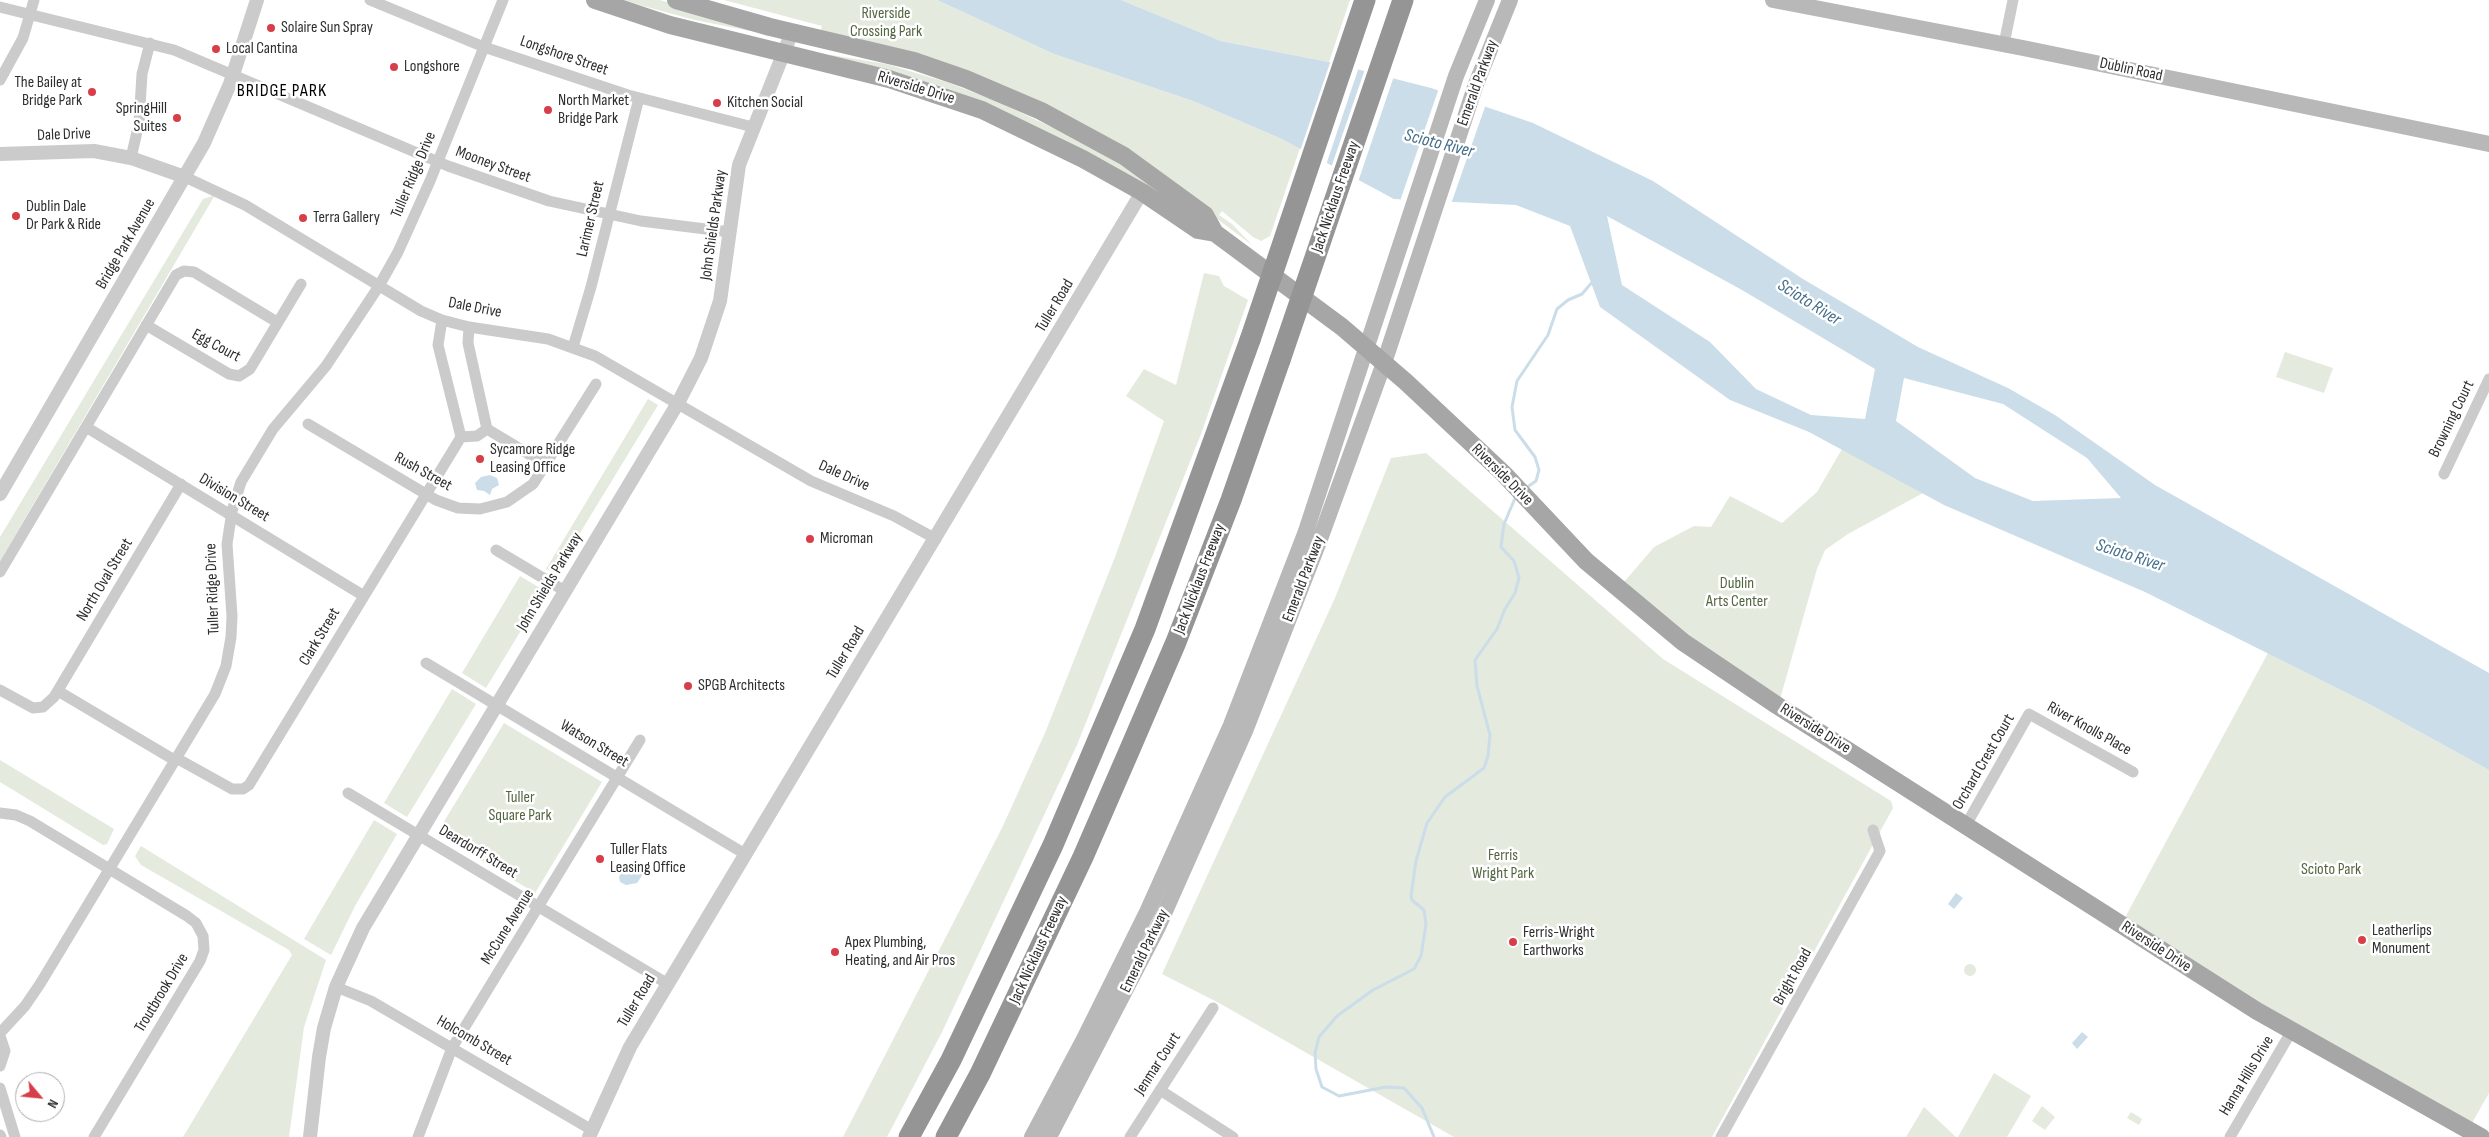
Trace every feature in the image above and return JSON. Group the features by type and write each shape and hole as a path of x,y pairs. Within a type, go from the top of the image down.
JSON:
{"highway":[{"name":"Jack Nicklaus Freeway","path":"909,1137 951,1060 1061,827 1145,629 1250,340 1365,0"},
{"name":"Jack Nicklaus Freeway","path":"946,1137 980,1074 1083,858 1134,740 1228,509 1403,0"}],"main road":[{"name":"Riverside Drive","path":"594,0 670,25 889,79 982,110 1052,142 1142,192 1198,230 1215,232"},
{"name":"Riverside Drive","path":"676,0 792,32 914,61 966,79 1041,111 1093,138 1160,181 1205,215 1215,232 1367,348 1503,473 1586,561 1684,642 1778,706 2291,1032 2481,1137"},
{"name":"Emerald Parkway","path":"1032,1137 1084,1039 1147,912 1231,725 1305,534 1456,76 1487,0"},
{"name":"Emerald Parkway","path":"1049,1137 1158,927 1245,731 1320,540 1384,363 1476,84 1510,0"},
{"name":"Dublin Road","path":"1773,0 2004,44 2489,144"}],"street":[{"path":"0,80 23,38 34,0"},
{"name":"Bridge Park Avenue","path":"0,494 211,130 233,74 257,0"},
{"name":"Longshore Street","path":"370,0 484,46 639,98 753,127"},
{"name":"Tuller Ridge Drive","path":"0,1034 33,996 211,702 227,660 232,624 226,552 231,515 244,474 278,423 326,366 379,286 405,238 438,162 502,0"},
{"path":"2004,44 2013,0"},
{"name":"Mooney Street","path":"0,7 150,43 194,57 438,162 549,201 608,215 730,232"},
{"name":"John Shields Parkway","path":"310,1137 320,1047 336,987 370,914 678,403 694,372 714,322 724,279 737,175 753,127 792,32"},
{"path":"131,158 139,123 142,74 150,43"},
{"name":"Larimer Street","path":"573,347 591,287 639,98"},
{"name":"Dale Drive","path":"0,154 94,151 131,158 185,177 245,205 421,311 442,320 469,327 526,334 573,347 610,364 811,482 894,516 936,538"},
{"name":"Tuller Road","path":"590,1133 621,1063 1142,192"},
{"path":"0,572 175,277 186,271 197,273 277,322"},
{"name":"Egg Court","path":"146,325 229,374 236,376 244,374 250,369 301,284"},
{"path":"442,320 438,345 460,437 477,436 487,429"},
{"path":"469,327 468,343 487,429 547,465"},
{"name":"Browning Court","path":"2444,474 2489,379"},
{"name":"Rush Street","path":"308,424 426,495 458,508 480,509 507,502 526,491 547,465 596,384"},
{"name":"Division Street","path":"86,427 364,596"},
{"name":"Clark Street","path":"58,691 177,760 232,789 240,790 248,787 460,437"},
{"name":"North Oval Street","path":"58,691 181,484"},
{"path":"496,550 565,591"},
{"name":"Watson Street","path":"426,663 745,854"},
{"path":"0,690 35,708 46,705 58,691"},
{"name":"Orchard Crest Court","path":"1966,825 2029,714"},
{"name":"River Knolls Place","path":"2029,714 2133,772"},
{"name":"McCune Avenue","path":"418,1137 452,1048 640,740"},
{"name":"Deardorff Street","path":"348,793 668,984"},
{"name":"Troutbrook Drive","path":"0,813 26,819 192,919 200,928 204,944 200,961 94,1137"},
{"name":"Bright Road","path":"1721,1137 1880,851 1873,830"},
{"name":"Holcomb Street","path":"336,987 371,1001 452,1048 590,1133"},
{"name":"Jenmar Court","path":"1130,1137 1213,1008"},
{"name":"Hanna Hills Drive","path":"2230,1137 2291,1032"},
{"path":"0,1034 5,1051 0,1066"},
{"path":"0,1088 15,1137"},
{"path":"1160,1090 1233,1137"}],"green space":[{"path":"621,0 660,0 751,27 750,31 695,20"},
{"name":"Riverside Crossing Park","path":"724,0 937,0 1054,54 1193,101 1282,139 1300,148 1270,236 1261,241 1253,237 1222,211 1219,215 1232,224 1252,245 1120,146 820,33 822,26"},
{"path":"1121,0 1350,0 1329,62 1221,41"},
{"path":"831,55 886,64 946,82 994,100 1064,133 1092,143 1184,211 1128,175 830,60"},
{"path":"215,195 0,561 0,537 203,199"},
{"path":"1204,273 1219,276 1224,286 1248,300 1201,434 1077,745 942,1032 887,1137 843,1137 1002,828 1045,733 1115,557 1164,421 1126,396 1144,369 1176,385"},
{"path":"2285,352 2333,368 2324,393 2276,377"},
{"path":"648,399 658,405 555,574 546,569"},
{"name":"Dublin Arts Center","path":"1842,449 1923,493 1848,534 1825,550 1817,569 1778,706 1619,588 1654,547 1694,526 1711,527 1730,496 1782,523 1817,492"},
{"name":"Ferris Wright Park","path":"1426,453 1663,659 1891,801 1893,808 1712,1137 1454,1137 1219,1003 1162,974 1335,598 1391,458"},
{"path":"520,576 545,591 486,688 462,673"},
{"name":"Scioto Park","path":"2268,653 2369,704 2489,770 2489,1093 2468,1130 2121,925"},
{"path":"452,689 476,704 407,817 384,803"},
{"name":"Tuller Square Park","path":"504,723 602,782 535,893 437,833"},
{"path":"0,760 114,829 107,844 103,845 0,782"},
{"path":"374,820 397,834 355,906 331,955 304,939"},
{"path":"141,846 326,960 304,1027 289,1137 183,1137 292,955 289,950 141,865 135,856"},
{"path":"1970,964 1976,970 1970,976 1964,970"},
{"path":"1994,1073 2031,1096 2007,1137 1958,1137"},
{"path":"2042,1106 2055,1117 2045,1130 2032,1121"},
{"path":"1924,1107 1956,1137 1906,1137"},
{"path":"2131,1112 2142,1119 2139,1125 2127,1118"}],"water":[{"name":"Scioto River","path":"937,0 1121,0 1221,41 1329,62 1431,88 1533,123 1653,181 1803,279 1918,347 2008,388 2055,415 2155,485 2489,673 2489,770 2369,704 2145,592 1944,505 1809,432 1730,400 1600,307 1570,226 1516,205 1394,199 1282,139 1193,101 1054,54","holes":["1607,216 1742,290 1875,369 1865,419 1811,415 1756,389 1710,342 1622,285","1904,378 2003,404 2087,458 2121,498 2033,501 1975,478 1896,421"]},
{"path":"490,475 497,478 499,485 492,489 490,495 484,491 477,490 475,483 481,477"},
{"path":"637,866 643,874 637,883 626,885 620,882 619,877 623,870 632,875"},
{"path":"1956,893 1963,898 1954,909 1948,904"},
{"path":"2082,1032 2088,1037 2077,1049 2072,1043"}],"pier":[{"path":"1331,60 1359,67 1326,165 1300,151"},
{"path":"1365,69 1394,76 1358,182 1331,168"},
{"path":"1439,88 1486,104 1451,204 1400,201"}],"waterway":[{"path":"1526,488 1536,481 1539,470 1535,457 1515,430 1512,407 1517,381 1548,335 1557,309 1568,300 1582,294 1594,280"},
{"path":"1434,1137 1422,1108 1404,1088 1386,1087 1339,1096 1322,1087 1316,1069 1315,1053 1319,1037 1337,1016 1373,990 1414,969 1421,956 1426,924 1424,910 1412,900 1411,896 1416,861 1427,823 1445,797 1484,768 1488,756 1490,735 1477,686 1475,660 1497,629 1505,609 1515,593 1519,578 1514,561 1501,547 1504,524 1516,496"}],"place":[{"name":"Solaire Sun Spray","path":"271,28"},
{"name":"Local Cantina","path":"216,49"},
{"name":"Longshore","path":"394,67"},
{"name":"The Bailey at Bridge Park","path":"92,92"},
{"name":"Kitchen Social","path":"717,103"},
{"name":"North Market Bridge Park","path":"548,110"},
{"name":"SpringHill Suites","path":"177,118"},
{"name":"Dublin Dale Dr Park & Ride","path":"16,216"},
{"name":"Terra Gallery","path":"303,218"},
{"name":"Sycamore Ridge Leasing Office","path":"480,459"},
{"name":"Microman","path":"810,539"},
{"name":"SPGB Architects","path":"688,686"},
{"name":"Tuller Flats Leasing Office","path":"600,859"},
{"name":"Leatherlips Monument","path":"2362,940"},
{"name":"Ferris-Wright Earthworks","path":"1513,942"},
{"name":"Apex Plumbing, Heating, and Air Pros","path":"835,952"}],"district":[{"name":"BRIDGE PARK","path":"282,91"}]}
